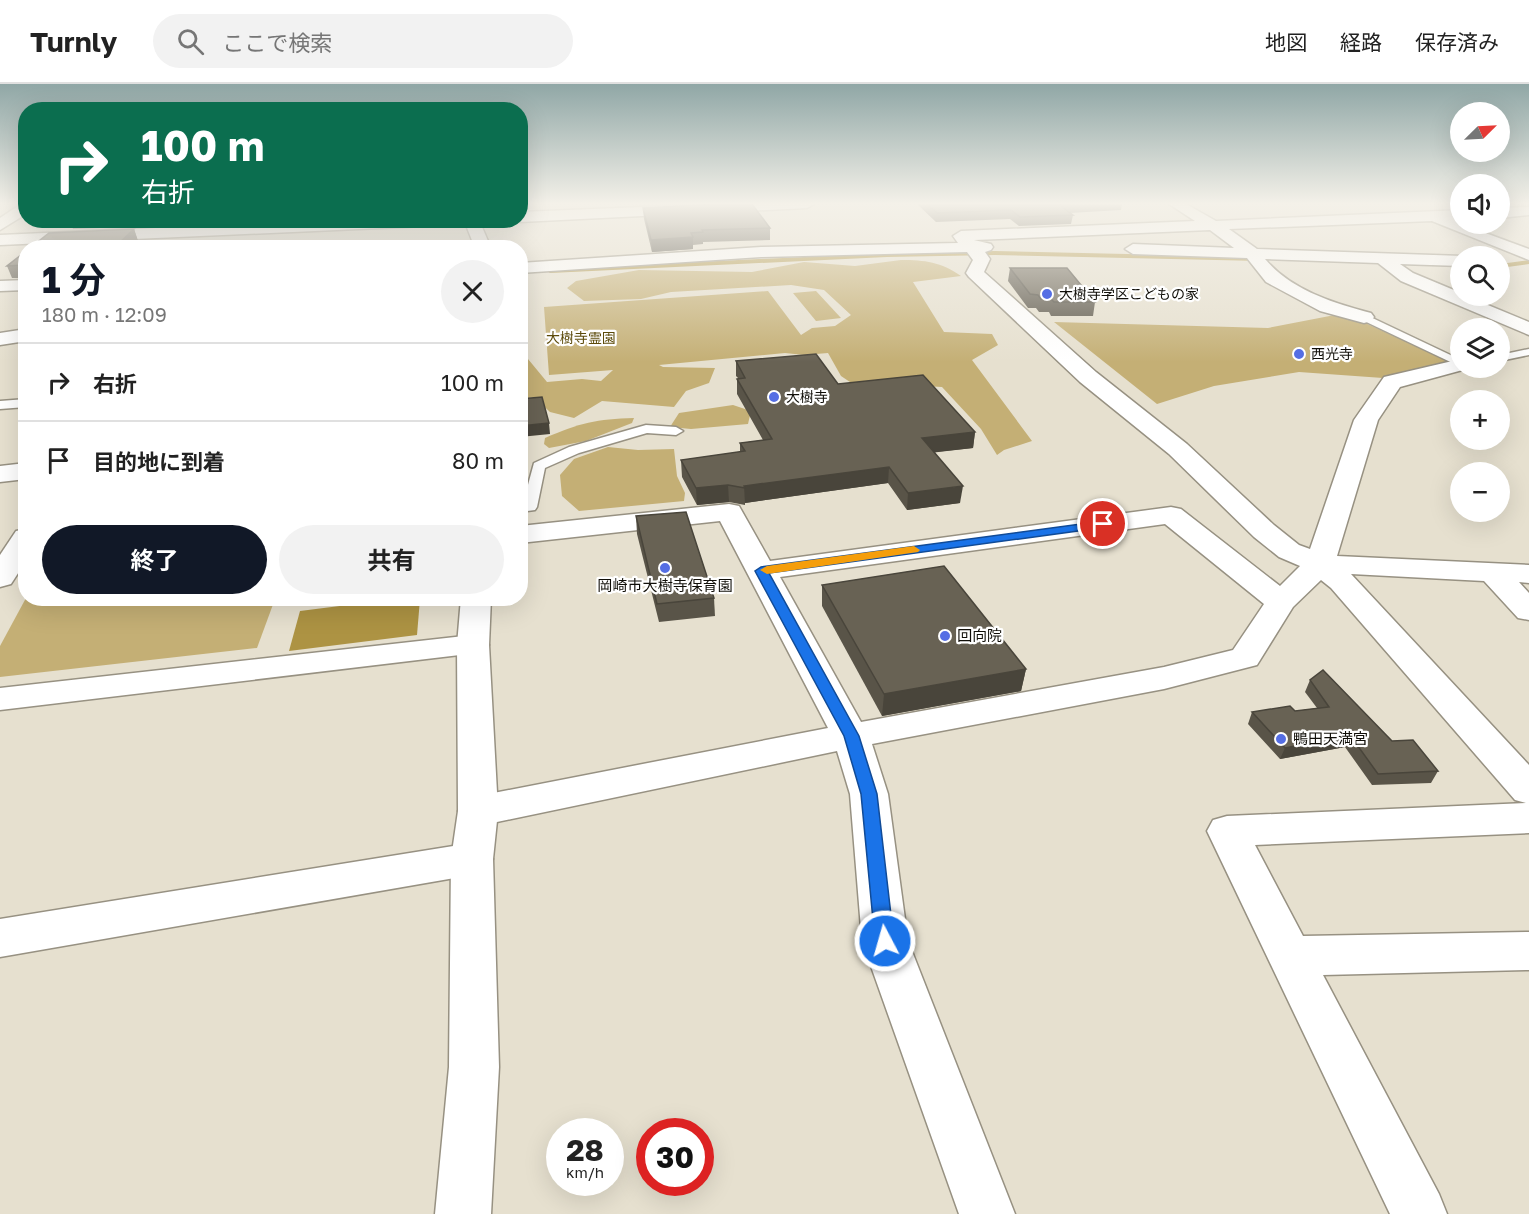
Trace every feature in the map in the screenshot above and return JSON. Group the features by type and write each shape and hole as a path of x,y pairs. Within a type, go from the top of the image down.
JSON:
{"main road":[{"path":"528,267 690,257"},
{"path":"977,257 975,273 1088,377 1178,449 1264,531 1289,551 1320,564 1342,582 1529,790"},
{"path":"1235,257 1388,262 1450,261"},
{"path":"1255,258 1272,278 1295,291 1327,307 1364,317"},
{"path":"1388,262 1407,277 1529,329"},
{"path":"0,286 18,285"},
{"path":"0,339 18,336"},
{"path":"478,811 851,736 1164,678 1245,658 1281,602 1320,564 1366,420 1392,382 1450,368"},
{"path":"0,474 18,472"},
{"path":"528,534 729,512 851,736 869,794 885,941 987,1214"},
{"path":"761,571 1171,515 1281,602"},
{"path":"1,575 18,549"},
{"path":"1320,564 1529,574"},
{"path":"1491,571 1529,611"},
{"path":"464,1214 474,1067 472,859 478,811 473,645 475,606"},
{"path":"0,699 473,645"},
{"path":"1419,1214 1227,831 1529,818"},
{"path":"0,938 472,859"},
{"path":"1290,956 1529,951"}],"lane":[{"path":"1364,317 1450,360"},
{"path":"1510,356 1529,352"},
{"path":"0,405 18,404"},
{"path":"528,507 530,507 539,466 574,450 646,429 676,431"}],"green space":[{"name":"大樹寺霊園","path":"901,260 918,261 947,268 961,276 913,282 944,332 992,334 998,345 972,360 1032,441 1004,450 997,455 981,429 942,387 850,382 841,376 828,353 804,355 785,353 659,365 715,368 709,383 686,391 674,407 602,401 574,418 550,412 534,397 528,398 528,359 547,382 582,379 601,381 613,370 549,375 544,307 768,291 801,335 812,328 835,326 851,315 824,290 791,285 671,292 641,299 584,301 567,288 576,281 639,270 752,272 804,262 855,266"},
{"path":"816,291 841,318 816,321 793,293"},
{"path":"1340,314 1363,322 1450,362 1383,378 1299,372 1214,386 1157,404 1054,322 1268,328"},
{"path":"733,405 751,411 748,424 691,429 670,427 679,413"},
{"path":"634,418 632,423 586,441 549,448 544,444 545,438 578,425 609,419"},
{"path":"608,447 638,450 674,449 677,476 685,493 684,501 579,511 562,496 560,475 574,459"},
{"path":"22,606 272,606 257,648 0,677 0,646"}],"shaded area":[{"path":"340,606 419,606 417,635 289,651 300,611"}],"building":[{"path":"18,257 18,265 7,266"},
{"path":"1010,268 1067,268 1095,302 1054,302 1051,299 1041,299 1038,295 1030,294"},
{"path":"816,354 838,384 923,375 975,432 922,438 963,486 908,493 889,467 744,486 745,488 728,485 696,488 681,460 745,451 740,443 772,439 737,379 745,378 736,361"},
{"path":"542,397 549,423 528,425 528,398"},
{"path":"686,512 714,598 657,604 636,516"},
{"path":"944,566 1026,669 884,694 822,585"},
{"path":"1323,670 1392,741 1413,740 1438,771 1378,774 1350,735 1285,748 1252,712 1290,706 1295,711 1329,707 1310,680"}],"waterway":[{"path":"550,271 850,257"},
{"path":"1160,257 1260,259"},
{"path":"1510,265 1529,262"}],"slow traffic":[{"path":"767,570 914,550"}],"place":[{"name":"大樹寺学区こどもの家","path":"1047,294"},
{"name":"西光寺","path":"1299,354"},
{"name":"大樹寺","path":"774,397"},
{"name":"岡崎市大樹寺保育園","path":"665,568"},
{"name":"回向院","path":"945,636"},
{"name":"鴨田天満宮","path":"1281,739"}],"route":[{"path":"885,941 869,794 851,736 761,571 1103,524"}]}
